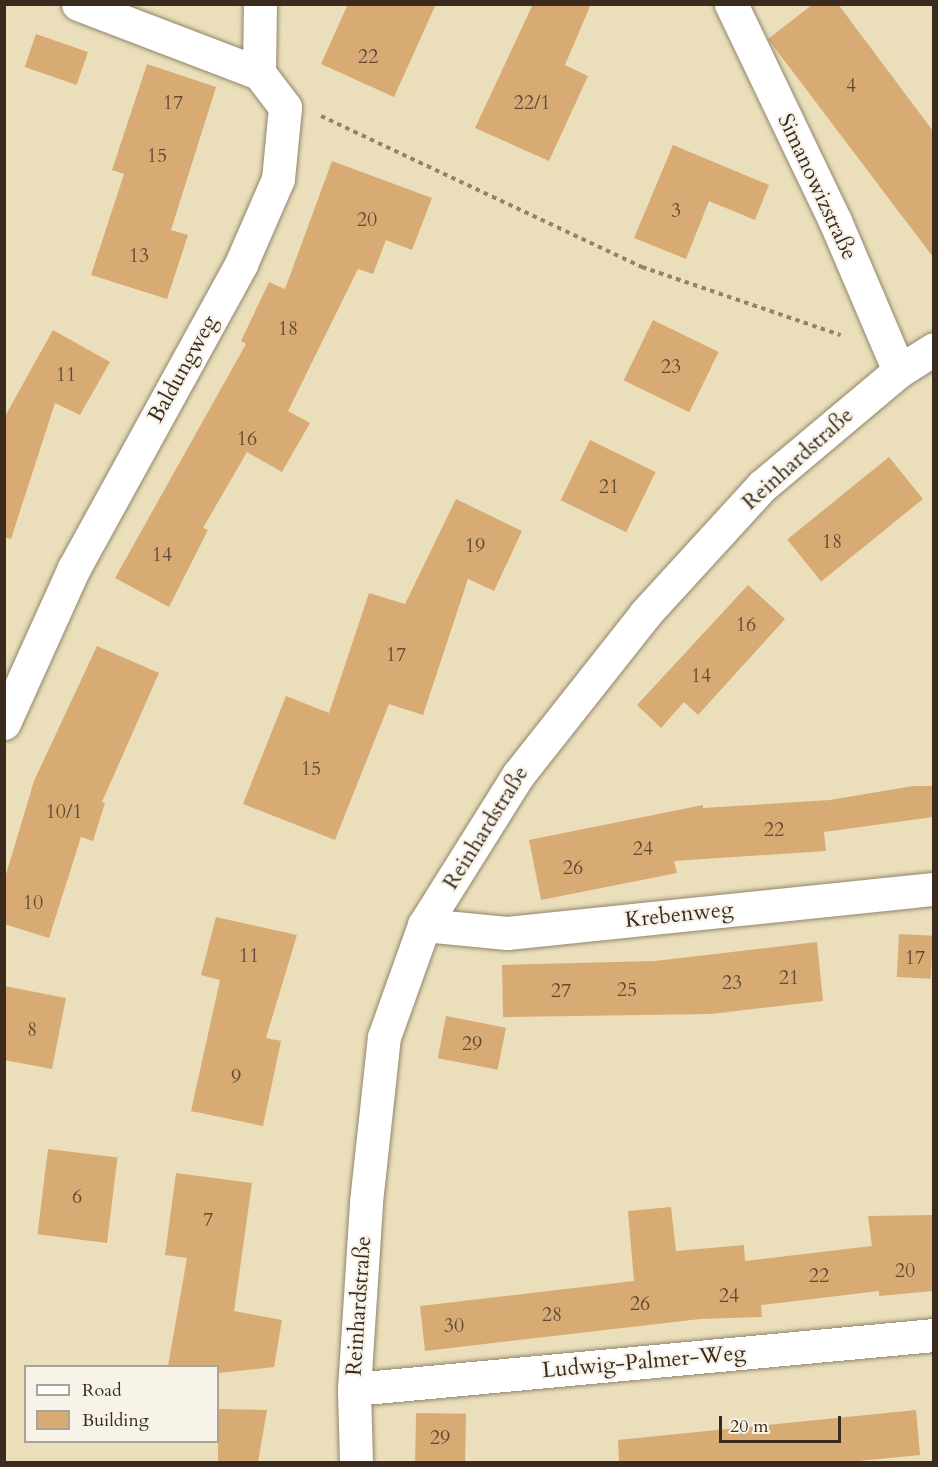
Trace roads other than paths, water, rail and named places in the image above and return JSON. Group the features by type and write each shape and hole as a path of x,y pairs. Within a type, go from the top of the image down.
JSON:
{"street":[{"path":"78,4 259,73 260,4"},
{"name":"Simanowizstraße","path":"731,4 835,220 899,371"},
{"name":"Baldungweg","path":"4,723 74,568 241,264 278,179 285,107 259,73"},
{"name":"Reinhardstraße","path":"356,1462 354,1389 366,1202 384,1037 424,926 518,775 645,614 762,486 899,371 933,349"},
{"name":"Krebenweg","path":"424,926 507,933 933,889"},
{"name":"Ludwig-Palmer-Weg","path":"354,1389 933,1335"}]}
